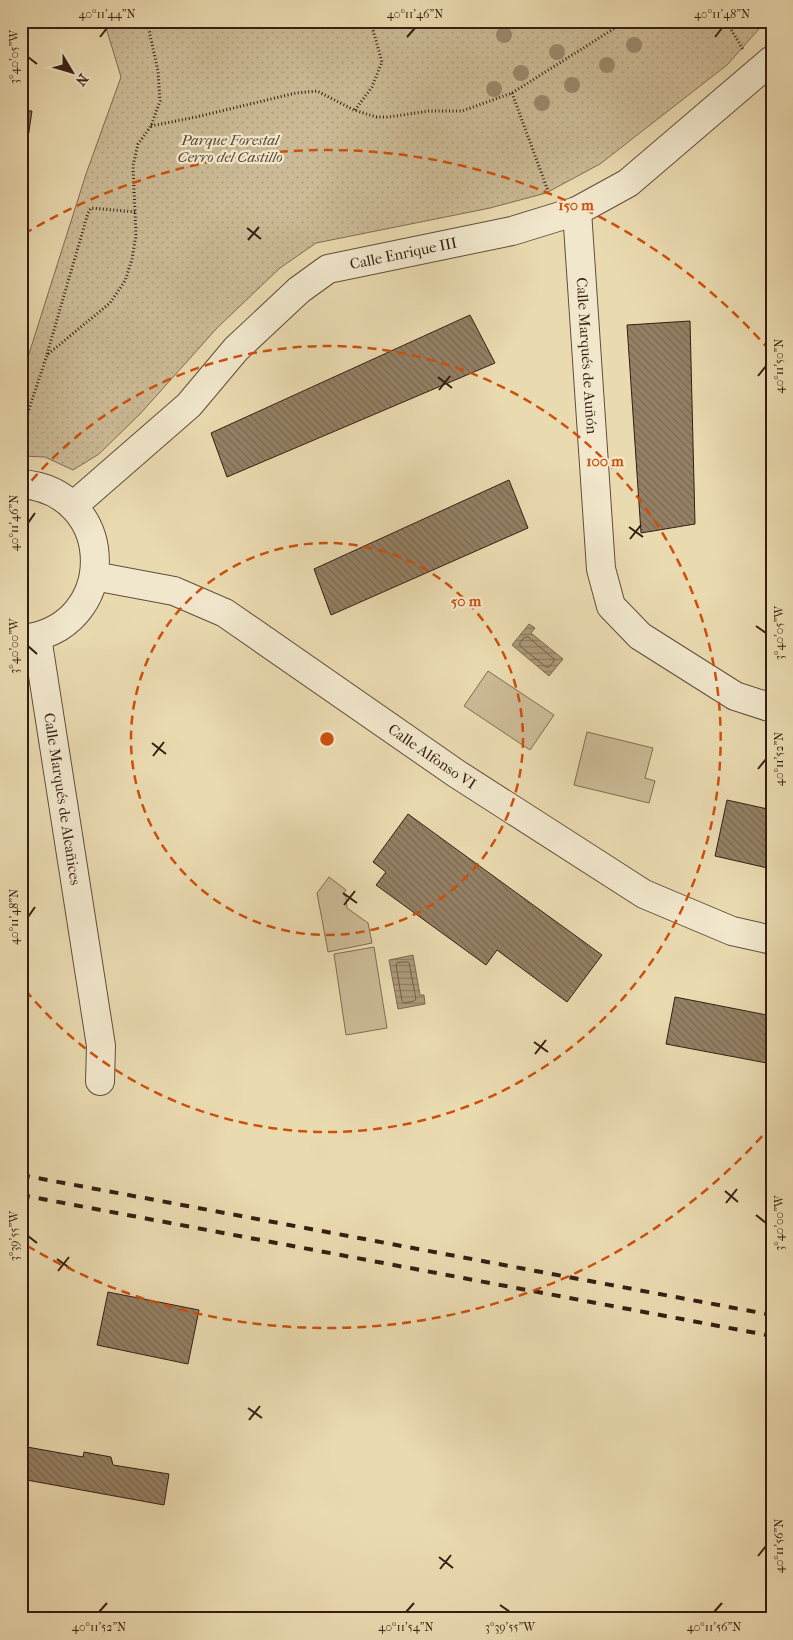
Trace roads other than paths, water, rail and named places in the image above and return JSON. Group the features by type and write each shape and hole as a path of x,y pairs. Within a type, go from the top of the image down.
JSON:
{"street":[{"name":"Calle Enrique III","path":"73,506 189,404 236,349 299,290 328,269 512,231 567,214 628,184 772,60"},
{"name":"Calle Marqués de Auñón","path":"567,214 601,568 611,606 640,636 695,671 735,696 772,708"},
{"path":"21,484 34,485 55,493 73,506 88,526 95,551 94,576 87,597 75,615 57,629 29,638"},
{"name":"Calle Alfonso VI","path":"94,576 174,592 225,613 457,774 644,894 732,931 772,940"},
{"name":"Calle Marqués de Alcañices","path":"29,638 101,1046 100,1081"}],"water":[{"path":"529,624 535,628 531,633 563,659 549,676 512,645"},
{"path":"413,955 420,995 424,995 425,1004 398,1009 389,960"}],"railway":[{"path":"21,1175 772,1315"},
{"path":"21,1195 772,1336"}],"park label":[{"name":"Parque Forestal Cerro del Castillo","path":"230,148"}]}
